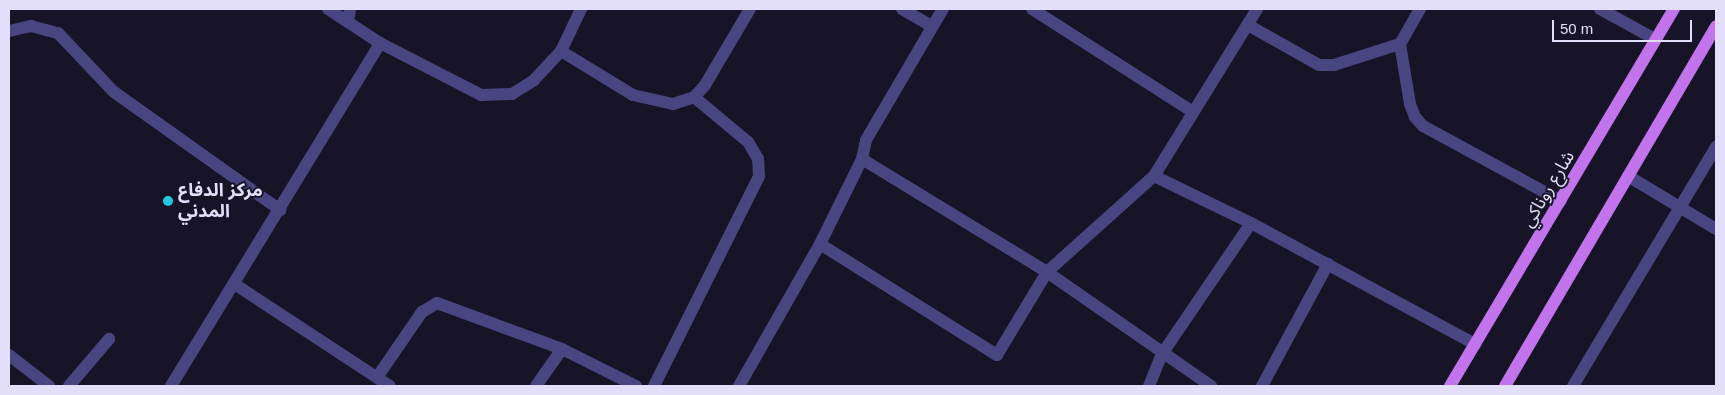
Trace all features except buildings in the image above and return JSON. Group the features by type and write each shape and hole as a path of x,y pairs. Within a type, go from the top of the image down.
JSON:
{"main road":[{"name":"شارع روناكي","path":"1450,386 1674,9"},
{"path":"1505,386 1716,26"}],"street":[{"path":"328,9 380,43 481,94 512,94 534,80 561,51 581,9"},
{"path":"348,22 350,9"},
{"path":"561,51 633,95 673,104 694,97 705,85 750,9"},
{"path":"902,9 932,26"},
{"path":"739,386 820,244 862,159 866,140 943,9"},
{"path":"1032,9 1193,112"},
{"path":"820,244 997,355 1047,272 1154,176 1257,9"},
{"path":"1420,9 1400,44 1410,104 1422,126 1561,201"},
{"path":"1600,9 1655,39"},
{"path":"1248,25 1319,65 1334,65 1400,44"},
{"path":"9,31 31,26 58,33 114,92 280,210"},
{"path":"171,386 236,285 380,43"},
{"path":"654,386 759,176 758,159 748,142 694,97"},
{"path":"1574,386 1716,147"},
{"path":"862,159 1047,272 1162,354 1211,386"},
{"path":"1154,176 1251,222 1475,344"},
{"path":"1628,176 1716,229"},
{"path":"1148,386 1162,354 1251,222"},
{"path":"1262,386 1328,264"},
{"path":"236,285 378,376 390,386"},
{"path":"378,376 422,312 437,303 562,350 636,386"},
{"path":"69,386 109,339"},
{"path":"536,386 562,350"},
{"path":"9,354 50,386"}],"place":[{"name":"مركز الدفاع المدني","path":"168,201"}]}
